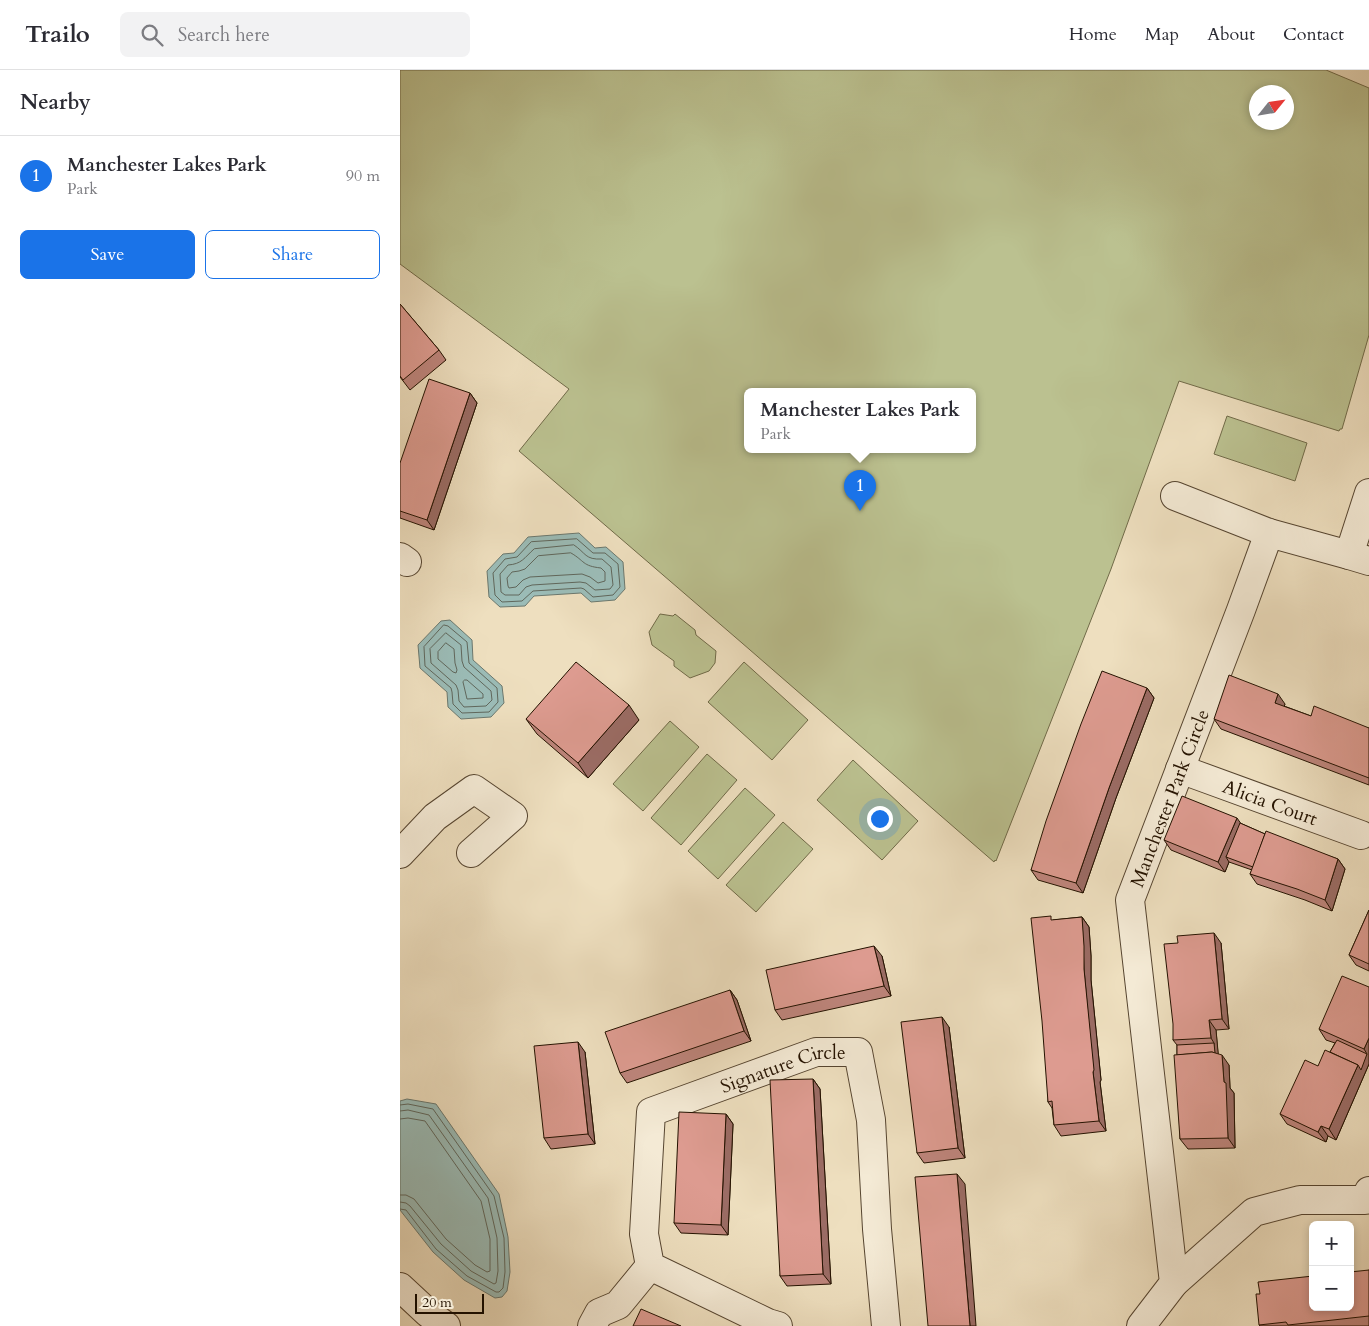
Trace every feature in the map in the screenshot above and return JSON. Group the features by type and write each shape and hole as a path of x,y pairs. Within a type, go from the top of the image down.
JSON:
{"street":[{"path":"1175,496 1269,533 1359,558 1369,493"},
{"name":"Manchester Park Circle","path":"1174,1283 1130,900 1269,533"},
{"name":"Alicia Court","path":"1180,769 1361,835"},
{"path":"400,854 435,817 474,789 513,816 471,853"},
{"name":"Signature Circle","path":"650,1266 644,1234 651,1112 816,1052 858,1052 871,1120 886,1326"},
{"path":"1141,1326 1174,1283 1254,1212 1300,1200 1365,1200 1369,1191"},
{"path":"592,1326 599,1313 619,1316 650,1266 778,1326"},
{"path":"400,1287 428,1313 446,1326"}],"green space":[{"path":"400,70 1326,70 1369,88 1369,335 1342,429 1339,431 1179,381 1111,569 994,862 519,451 569,389 400,264"},
{"path":"1227,416 1307,443 1295,481 1214,454"},
{"path":"660,614 673,616 675,614 695,630 696,635 716,651 715,663 709,671 690,678 674,666 674,661 652,645 649,632"},
{"path":"744,662 808,720 772,760 708,702"},
{"path":"670,721 699,747 643,811 613,784"},
{"path":"707,754 737,780 681,845 651,818"},
{"path":"853,760 918,821 882,860 817,800"},
{"path":"745,788 775,815 718,879 688,851"},
{"path":"783,822 813,849 756,912 726,885"}],"water":[{"path":"579,533 595,548 606,547 623,562 625,589 615,600 591,602 581,593 534,596 525,606 500,607 489,597 487,571 503,554 514,553 528,537"},
{"path":"450,620 472,640 473,660 502,686 504,703 491,717 461,719 448,707 447,692 420,668 418,645 441,621"},
{"path":"407,1099 436,1104 499,1194 508,1237 510,1272 507,1291 502,1297 495,1298 464,1280 433,1252 400,1210 400,1101"}],"building":[{"path":"400,304 439,350 403,380 400,376"},
{"path":"429,379 470,393 427,520 400,511 400,463"},
{"path":"576,662 629,705 578,763 526,719"},
{"path":"1102,671 1147,688 1076,883 1031,870 1046,821"},
{"path":"1229,675 1278,694 1275,703 1311,716 1314,706 1369,728 1369,778 1214,719"},
{"path":"1182,796 1237,818 1218,862 1164,840"},
{"path":"1240,823 1265,834 1253,867 1226,857"},
{"path":"1266,831 1338,859 1325,900 1250,874"},
{"path":"1369,910 1369,964 1349,955"},
{"path":"1051,916 1051,920 1082,917 1084,969 1099,1121 1054,1125 1052,1101 1048,1102 1031,918"},
{"path":"1214,933 1222,1019 1209,1020 1211,1038 1173,1040 1164,944 1178,943 1177,936"},
{"path":"874,946 884,986 775,1010 766,970"},
{"path":"1342,976 1369,987 1369,1038 1364,1049 1319,1029"},
{"path":"730,990 744,1031 620,1073 605,1032"},
{"path":"942,1017 958,1148 917,1153 901,1022"},
{"path":"1337,1040 1367,1054 1361,1070 1358,1065 1330,1052"},
{"path":"578,1042 588,1134 544,1138 534,1046"},
{"path":"1214,1043 1215,1053 1177,1055 1177,1045"},
{"path":"1325,1050 1358,1065 1329,1129 1321,1126 1318,1132 1280,1114 1305,1060 1318,1066"},
{"path":"1212,1052 1222,1055 1224,1082 1226,1083 1228,1138 1180,1139 1174,1055"},
{"path":"813,1079 823,1274 780,1276 770,1080"},
{"path":"679,1112 726,1114 721,1225 674,1223"},
{"path":"957,1174 970,1326 928,1326 915,1177"},
{"path":"1369,1270 1369,1316 1288,1325 1286,1322 1259,1325 1256,1294 1260,1294 1258,1282 1309,1276 1309,1311 1354,1311 1354,1272"},
{"path":"641,1309 681,1326 633,1326"}],"place":[{"name":"Manchester Lakes Park","path":"860,511"}]}
